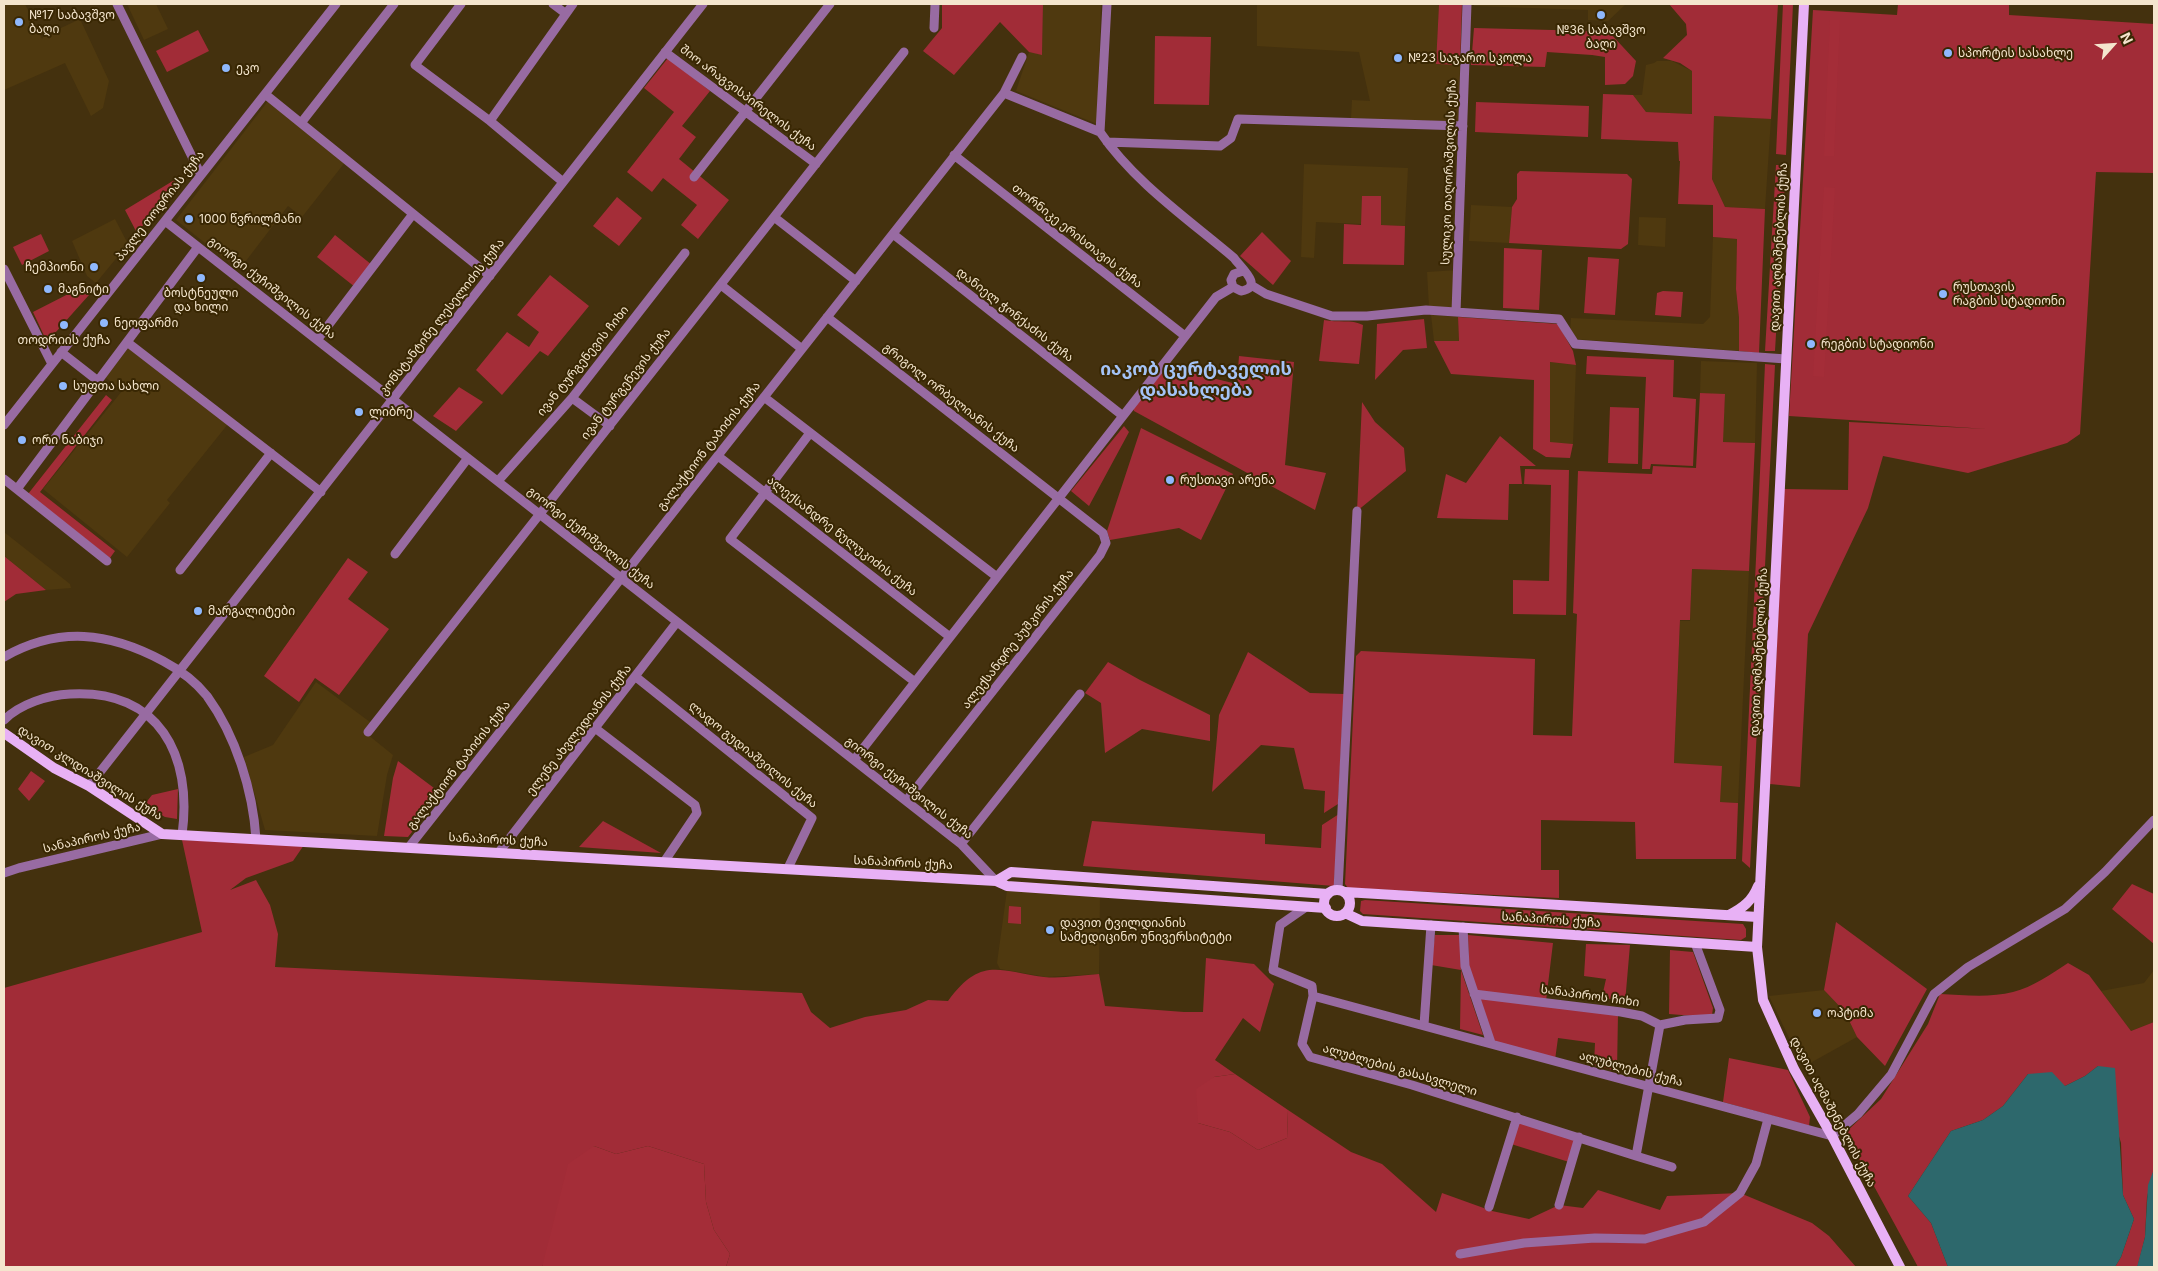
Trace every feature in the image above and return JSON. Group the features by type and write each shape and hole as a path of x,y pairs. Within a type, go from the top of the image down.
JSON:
{"main road":[{"name":"დავით აღმაშენებლის ქუჩა","path":"1804,4 1757,946 1763,1000 1794,1069 1832,1136 1900,1267"},
{"name":"დავით კლდიაშვილის ქუჩა","path":"4,733 54,768 89,786 162,834"},
{"name":"სანაპიროს ქუჩა","path":"162,834 996,880 1007,886 1326,908"},
{"name":"სანაპიროს ქუჩა","path":"996,880 1011,872 1758,917"},
{"path":"1728,916 1743,908 1754,896 1760,881"},
{"path":"1337,892 1349,898 1350,905 1345,913 1333,915 1326,908 1325,898 1337,892"},
{"name":"სანაპიროს ქუჩა","path":"1345,913 1362,920 1757,946"}],"street":[{"path":"117,4 200,175"},
{"name":"პავლე თოდრიას ქუჩა","path":"4,424 336,4"},
{"path":"301,123 394,4"},
{"path":"461,4 414,65 490,121 563,182"},
{"path":"553,4 565,13"},
{"path":"490,121 573,4"},
{"name":"კონსტანტინე ლესელიძის ქუჩა","path":"89,786 703,4"},
{"path":"694,177 830,4"},
{"path":"934,28 935,4"},
{"path":"1100,132 1107,4"},
{"name":"სულიკო თაღორაშვილის ქუჩა","path":"1456,312 1467,4"},
{"name":"შიო არაგვისპირელის ქუჩა","path":"665,52 816,164"},
{"name":"ივან ტურგენევის ქუჩა","path":"368,732 904,52"},
{"name":"გალაქტიონ ტაბიძის ქუჩა","path":"409,848 1004,93 1022,57"},
{"path":"1004,93 1100,132 1143,182 1234,258 1243,271 1250,276 1251,285 1247,290 1241,291 1233,287 1231,280 1234,274 1243,271"},
{"path":"265,94 490,276"},
{"path":"1107,142 1220,146 1231,138 1238,119 1463,126"},
{"name":"თორნიკე ერისთავის ქუჩა","path":"954,155 1185,336"},
{"path":"317,340 413,214"},
{"path":"774,217 856,281"},
{"name":"გიორგი ქუჩიშვილის ქუჩა","path":"165,220 961,844 996,880"},
{"name":"დანიელ ჭონქაძის ქუჩა","path":"893,234 1122,416"},
{"path":"17,489 198,247"},
{"name":"ივან ტურგენევის ჩიხი","path":"498,481 572,398 684,253"},
{"path":"4,269 52,364"},
{"path":"721,285 802,349"},
{"path":"1251,285 1266,294 1332,316 1367,316 1426,310 1560,319 1576,344 1786,359"},
{"path":"854,760 1216,297 1233,287"},
{"name":"გრიგოლ ორბელიანის ქუჩა","path":"827,317 1059,498"},
{"path":"127,342 321,492"},
{"path":"61,352 98,381"},
{"path":"764,397 997,577"},
{"path":"572,398 610,426"},
{"path":"810,433 730,539 915,682"},
{"path":"180,570 271,453"},
{"name":"ალექსანდრე წულუკიძის ქუჩა","path":"718,456 950,637"},
{"path":"395,554 468,458"},
{"path":"4,479 107,561"},
{"name":"ალექსანდრე პუშკინის ქუჩა","path":"906,801 1100,555 1106,544 1103,533 1059,498"},
{"path":"1337,892 1357,511"},
{"name":"ელენე ახვლედიანის ქუჩა","path":"499,852 677,622"},
{"path":"4,657 36,642 70,636 100,637 138,648 180,671 206,695 220,715 231,739 252,807 256,839"},
{"name":"ლადო გუდიაშვილის ქუჩა","path":"636,677 812,818 788,868"},
{"path":"4,720 10,714 57,694 78,693 94,693 128,702 147,714 161,727 168,739 181,772 185,812 182,835"},
{"path":"961,844 1080,694"},
{"path":"595,728 695,805 697,813 664,862"},
{"path":"1832,1136 1858,1114 1891,1075 1934,994 1968,967 2065,909 2105,872 2154,820"},
{"name":"სანაპიროს ქუჩა","path":"4,873 162,834"},
{"path":"1306,907 1280,925 1273,970 1312,986 1313,996"},
{"path":"1424,1025 1431,925"},
{"path":"1463,927 1465,966 1491,1043"},
{"path":"1636,1156 1660,1025 1685,1020 1718,1018 1720,1010 1695,942"},
{"name":"სანაპიროს ჩიხი","path":"1474,994 1621,1012 1642,1016 1660,1025"},
{"name":"ალუბლების ქუჩა","path":"1313,996 1832,1136"},
{"name":"ალუბლების გასასვლელი","path":"1313,996 1302,1044 1310,1057 1412,1085 1672,1167"},
{"path":"1489,1207 1517,1117"},
{"path":"1460,1254 1524,1243 1595,1238 1645,1239 1704,1222 1740,1193 1756,1164 1768,1120"},
{"path":"1559,1204 1578,1138"}],"shaded area":[{"path":"4,4 25,4 42,39 44,36 80,19 109,81 103,108 91,116 65,63 4,90"},
{"path":"127,4 156,4 168,29 144,40"},
{"path":"942,4 1043,4 1042,55 1029,52 1000,22 954,75 923,51 942,28"},
{"path":"1043,4 1101,4 1097,124 1016,91 1029,52 1042,54"},
{"name":"№23 საჯარო სკოლა","path":"1257,4 1439,4 1436,64 1460,65 1458,122 1351,118 1352,100 1370,101 1359,52 1257,46"},
{"path":"1439,4 1462,4 1460,65 1436,64"},
{"name":"№36 საბავშვო ბაღი","path":"1474,4 1626,4 1608,21 1588,20 1588,10 1474,6"},
{"path":"1669,4 1778,4 1771,119 1714,116 1712,179 1725,207 1765,209 1759,353 1739,351 1739,318 1736,289 1737,239 1713,237 1713,205 1678,204 1680,161 1678,142 1601,139 1603,94 1633,95 1646,112 1692,114 1692,71 1680,63 1663,58 1687,35 1686,24"},
{"path":"1783,4 1793,4 1786,155 1776,154"},
{"name":"რუსთავის რაგბის სტადიონი","path":"1898,4 2009,4 2009,15 2154,24 2154,173 2096,172 2080,434 2067,443 1968,473 1883,456 1868,508 1808,634 1800,787 1770,784 1784,489 1848,490 1849,422 1987,429 1789,416 1813,10 1897,15"},
{"path":"1830,20 1840,20 1834,156 1824,156"},
{"path":"1474,28 1592,31 1592,55 1547,52 1545,67 1471,65"},
{"path":"198,30 209,51 167,72 156,51"},
{"path":"1592,31 1609,32 1636,61 1633,76 1625,84 1605,85 1605,57 1592,55"},
{"path":"1155,36 1211,37 1209,105 1154,104"},
{"path":"668,58 710,91 682,126 696,137 679,159 729,200 698,239 681,225 697,205 663,178 652,192 627,172 674,112 644,88"},
{"path":"1657,61 1672,61 1692,71 1692,114 1646,112 1633,95 1642,95 1646,65"},
{"path":"268,101 346,161 302,217 288,206 239,270 176,220"},
{"path":"1476,102 1589,106 1588,137 1475,132"},
{"path":"1714,115 1771,119 1765,209 1725,207 1712,179"},
{"path":"1304,164 1408,168 1405,226 1316,222 1314,258 1301,257"},
{"path":"1776,165 1786,165 1775,351 1765,351"},
{"path":"1520,171 1627,174 1632,179 1628,244 1621,249 1509,243 1512,207 1517,199 1517,174"},
{"path":"181,176 137,233 125,210"},
{"path":"1824,187 1835,188 1824,377 1813,376"},
{"path":"1362,196 1381,196 1381,225 1405,226 1404,265 1343,264 1344,224 1361,225"},
{"path":"617,197 642,218 619,246 593,226"},
{"path":"1471,205 1512,207 1509,243 1469,241"},
{"path":"1639,217 1666,218 1665,247 1638,245"},
{"path":"115,219 128,244 96,283 87,276 72,241"},
{"path":"1262,232 1291,261 1273,285 1240,256"},
{"path":"41,234 49,251 22,265 13,247"},
{"path":"335,235 372,265 355,287 317,257"},
{"path":"1713,237 1737,239 1736,289 1739,318 1739,351 1575,339 1570,332 1571,318 1703,324 1710,317"},
{"path":"1504,248 1542,250 1539,310 1503,308"},
{"path":"1588,257 1619,259 1615,315 1584,313"},
{"path":"1457,270 1455,308 1429,307 1427,272"},
{"path":"550,275 589,306 548,356 540,351 502,395 476,370 507,332 529,347 539,332 517,315"},
{"path":"80,288 89,295 47,342 33,312"},
{"path":"1663,291 1683,292 1681,317 1655,315 1657,293"},
{"path":"1431,315 1458,317 1459,341 1434,341"},
{"path":"1458,317 1558,324 1573,351 1576,365 1550,362 1550,442 1573,444 1570,458 1546,457 1533,449 1534,380 1451,374 1434,341 1459,341"},
{"path":"1424,319 1427,348 1403,350 1375,380 1377,324"},
{"path":"1324,320 1354,322 1363,325 1359,364 1319,361"},
{"path":"130,346 228,424 167,500 170,503 127,557 43,489 122,391 105,377"},
{"path":"1239,356 1294,362 1285,465 1326,473 1315,510 1134,411 1133,408 1166,367 1237,384"},
{"path":"1587,356 1674,360 1673,397 1696,399 1693,466 1651,464 1650,469 1642,469 1646,377 1586,374"},
{"path":"1701,361 1757,363 1755,443 1722,442 1725,395 1700,393"},
{"path":"1550,362 1576,365 1573,444 1550,443"},
{"path":"1765,364 1775,365 1750,868 1742,861"},
{"path":"459,387 483,402 456,431 433,416"},
{"path":"1700,393 1725,394 1723,442 1755,443 1749,571 1692,569 1690,620 1680,620 1674,763 1722,766 1720,802 1738,803 1736,859 1636,859 1635,822 1541,820 1541,870 1559,870 1559,898 1348,888 1345,884 1356,656 1361,651 1535,659 1533,735 1572,736 1577,614 1573,613 1578,471 1652,474 1653,466 1696,468"},
{"path":"106,395 112,400 40,492 115,551 110,558 28,494"},
{"path":"1362,402 1375,422 1404,448 1406,471 1357,511"},
{"path":"1610,407 1639,408 1638,464 1608,463"},
{"path":"1124,426 1129,432 1089,506 1071,491"},
{"name":"რუსთავი არენა","path":"1141,428 1233,474 1201,540 1179,528 1110,540 1107,531"},
{"path":"1500,436 1536,466 1520,466 1522,484 1509,484 1508,520 1437,518 1446,474 1466,483"},
{"path":"1525,469 1569,470 1566,615 1513,614 1513,580 1549,581 1551,485 1524,484"},
{"path":"4,532 70,584 71,588 46,590 4,556"},
{"path":"4,556 46,590 16,594 4,602"},
{"path":"348,558 368,572 348,599 389,629 339,695 315,678 299,702 264,676"},
{"path":"1692,569 1749,571 1738,803 1720,802 1674,763 1680,621 1690,621"},
{"path":"1248,652 1310,693 1344,694 1338,804 1324,813 1325,791 1304,789 1294,748 1261,745 1212,792 1219,715"},
{"path":"1108,662 1210,715 1210,741 1142,729 1105,753 1101,703 1085,693"},
{"path":"316,682 374,725 367,734 393,755 387,775 377,836 265,830 244,757 273,745"},
{"path":"398,761 442,794 408,837 384,836 393,778"},
{"path":"31,771 45,781 29,801 18,789"},
{"path":"178,789 177,819 165,817 144,805 152,795"},
{"path":"1339,814 1334,886 1083,866 1092,821 1265,834 1265,844 1321,848 1322,825"},
{"path":"603,821 661,853 579,847"},
{"path":"182,840 304,845 293,861 246,878 230,890 256,880 270,905 278,934 275,967 802,993 811,1012 830,1028 865,1017 906,1010 928,1000 948,1001 970,977 991,970 1044,977 1099,974 1105,1006 1203,1012 1206,958 1254,964 1274,984 1260,1032 1243,1018 1215,1060 1235,1074 1214,1077 1198,1123 1230,1132 1258,1150 1287,1138 1288,1110 1351,1152 1382,1164 1436,1212 1442,1193 1492,1211 1529,1219 1559,1205 1583,1208 1598,1190 1660,1210 1667,1196 1740,1193 1812,1223 1829,1236 1856,1267 726,1267 730,1254 714,1230 706,1202 704,1164 648,1146 616,1154 594,1146 542,1267 4,1267 4,988 202,932"},
{"path":"2132,884 2154,894 2154,944 2112,909"},
{"name":"დავით ტვილდიანის სამედიცინო უნივერსიტეტი","path":"1007,890 1100,897 1099,974 1046,977 1000,969 997,963"},
{"path":"1361,901 1743,924 1746,929 1746,937 1741,940 1363,914 1360,911"},
{"path":"1009,906 1021,907 1021,924 1008,923"},
{"path":"1836,922 1927,989 1885,1066 1857,1037 1845,1012 1824,990"},
{"path":"1435,935 1461,935 1461,970 1431,965"},
{"path":"1468,935 1553,943 1546,1001 1478,993 1469,968"},
{"path":"1586,944 1630,945 1625,1003 1602,997 1606,979 1584,976"},
{"path":"1670,950 1693,952 1713,1008 1712,1015 1707,1017 1669,1014"},
{"path":"2068,963 2089,975 2131,1031 2154,1022 2154,1169 2147,1197 2145,1237 2138,1265 2137,1267 2115,1267 2121,1257 2134,1219 2123,1195 2121,1143 2098,1066 2085,1076 2065,1086 2028,1074 2003,1106 1983,1120 1951,1131 1908,1196 1931,1223 1948,1267 1918,1267 1845,1133 1881,1099 1928,1024 1940,994 1986,996 2013,992 2035,984"},
{"path":"1461,970 1483,1035 1460,1029"},
{"path":"2154,970 2154,1022 2131,1031 2101,991 2144,983"},
{"path":"1824,990 1845,1012 1857,1037 1803,1067 1769,996"},
{"path":"1477,996 1618,1014 1617,1071 1594,1065 1595,1043 1558,1038 1555,1060 1493,1043"},
{"path":"1729,1058 1788,1070 1810,1117 1809,1126 1723,1102"},
{"path":"1235,1074 1288,1110 1287,1138 1258,1150 1230,1132 1198,1123 1196,1089 1214,1077"},
{"path":"1518,1121 1576,1139 1569,1162 1511,1144"},
{"path":"594,1146 616,1154 648,1146 704,1164 706,1202 714,1230 730,1254 726,1267 542,1267 568,1164"}],"water":[{"path":"2098,1066 2115,1068 2123,1195 2134,1219 2121,1257 2115,1267 1948,1267 1931,1223 1908,1196 1951,1131 1983,1120 2003,1106 2028,1074 2052,1072 2065,1086 2085,1076"},
{"path":"2154,1169 2154,1267 2137,1267 2145,1237 2148,1185"}],"place":[{"name":"№36 საბავშვო ბაღი","path":"1601,15"},
{"name":"№17 საბავშვო ბაღი","path":"19,22"},
{"name":"სპორტის სასახლე","path":"1948,53"},
{"name":"№23 საჯარო სკოლა","path":"1398,58"},
{"name":"ეკო","path":"226,68"},
{"name":"1000 წვრილმანი","path":"189,219"},
{"name":"ჩემპიონი","path":"94,267"},
{"name":"ბოსტნეული და ხილი","path":"201,278"},
{"name":"მაგნიტი","path":"48,289"},
{"name":"რუსთავის რაგბის სტადიონი","path":"1943,294"},
{"name":"ნეოფარმი","path":"104,323"},
{"name":"თოდრიის ქუჩა","path":"64,325"},
{"name":"რეგბის სტადიონი","path":"1811,344"},
{"name":"სუფთა სახლი","path":"63,386"},
{"name":"ლიბრე","path":"359,412"},
{"name":"ორი ნაბიჯი","path":"22,440"},
{"name":"რუსთავი არენა","path":"1170,480"},
{"name":"მარგალიტები","path":"198,611"},
{"name":"დავით ტვილდიანის სამედიცინო უნივერსიტეტი","path":"1050,930"},
{"name":"ოპტიმა","path":"1817,1013"}],"district":[{"name":"იაკობ ცურტაველის დასახლება","path":"1196,380"}]}
